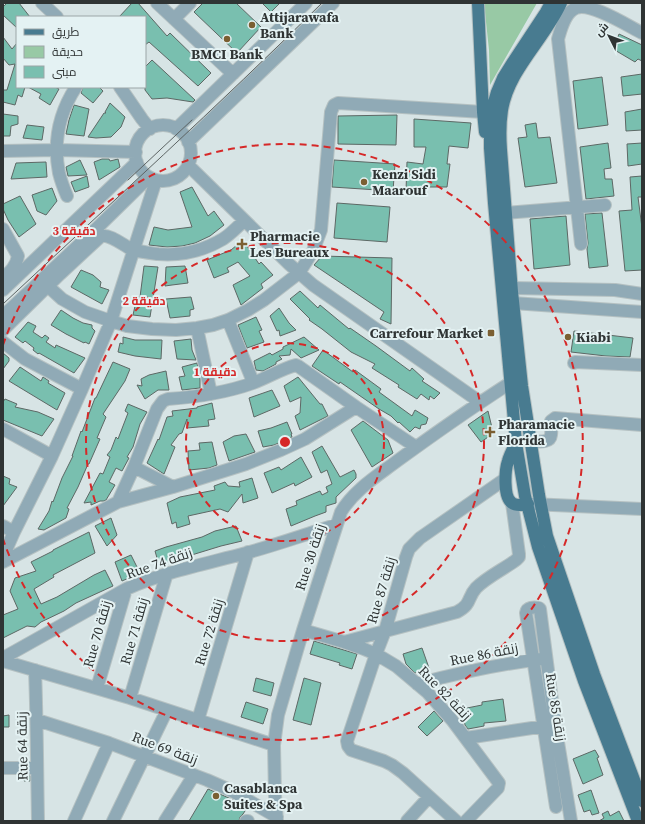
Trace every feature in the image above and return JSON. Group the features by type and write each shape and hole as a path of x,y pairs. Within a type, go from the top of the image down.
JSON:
{"main road":[{"path":"478,3 484,131 490,148"},
{"path":"551,3 543,18 503,78 493,106 490,125 494,203 516,444 525,496 538,547 584,681 640,821"},
{"path":"561,3 554,17 510,83 503,103 500,127 513,303 522,386 530,441 547,536 594,674 642,801"},
{"path":"516,444 510,453 507,462 505,479 508,499 512,504 528,504"}],"street":[{"path":"42,3 56,16"},
{"path":"157,3 233,74"},
{"path":"174,19 190,3"},
{"path":"176,129 306,3"},
{"path":"188,142 333,3"},
{"path":"581,244 558,39 561,27 571,11 584,6 611,17 642,33"},
{"path":"67,196 59,174 56,150 60,124 68,99 75,88"},
{"path":"121,88 150,129"},
{"path":"44,284 62,299 85,312 127,326 176,330 213,325 228,320 264,300 299,273 313,251 321,230 331,112 334,105 338,103 483,112"},
{"path":"169,126 183,134 188,142 191,154 188,165 176,178 166,181 153,178 141,170 136,157 137,144 141,137 150,129 169,126"},
{"path":"3,151 56,150 136,157"},
{"path":"3,290 136,157"},
{"path":"188,165 299,273 480,402"},
{"path":"3,557 52,456 112,321 134,250 153,178"},
{"path":"3,330 97,228 153,178"},
{"path":"506,213 605,206"},
{"path":"3,316 101,236 106,236 134,250 172,255 207,248 224,238 244,221"},
{"path":"3,229 18,256 12,271 3,278"},
{"path":"512,288 614,290 642,294"},
{"path":"513,303 642,312"},
{"path":"228,320 253,382"},
{"path":"197,328 211,394"},
{"path":"3,342 25,359 82,389"},
{"path":"574,363 642,365"},
{"path":"118,502 134,467 157,409 163,401 231,390 294,366 298,366 416,448"},
{"name":"Rue 30 زنقة","path":"277,819 274,745 278,715 303,630 341,512 355,494 480,402 510,383"},
{"path":"3,562 118,502 173,487 246,464 281,450 304,439 356,407"},
{"path":"530,441 548,440 551,437 550,421 555,418 642,425"},
{"path":"3,429 52,456"},
{"path":"134,467 173,487"},
{"name":"Rue 87 زنقة","path":"429,797 403,773 384,761 351,750 347,741 385,631 409,549 420,538 505,479"},
{"path":"344,642 456,612 464,608 475,589 481,583 514,562 519,557 512,504"},
{"path":"528,504 642,509"},
{"name":"Rue 74 زنقة","path":"3,659 126,589 144,581 167,573 248,552 336,525"},
{"path":"3,526 14,532"},
{"name":"Rue 72 زنقة","path":"198,720 248,552"},
{"name":"Rue 71 زنقة","path":"130,698 167,573"},
{"name":"Rue 70 زنقة","path":"97,688 126,589"},
{"name":"Rue 85 زنقة","path":"547,658 540,608 529,609 526,612 533,660 549,725 556,807"},
{"name":"Rue 82 زنقة","path":"303,630 344,642 376,654 396,666 428,693 444,710 499,782 498,788 466,821"},
{"path":"547,658 549,725 572,821"},
{"name":"Rue 86 زنقة","path":"417,684 479,669 547,658"},
{"path":"3,659 130,698 274,745"},
{"name":"Rue 64 زنقة","path":"35,670 38,821"},
{"path":"113,821 167,710"},
{"name":"Rue 69 زنقة","path":"37,720 109,743 194,775 232,791 277,819"},
{"path":"466,738 549,725"},
{"path":"74,821 109,743"},
{"path":"3,768 37,768"},
{"path":"165,821 194,775"},
{"path":"407,821 429,797 456,821"}],"green space":[{"path":"484,3 537,3 490,85 489,50"}],"building":[{"path":"7,3 19,3 29,16 16,16 16,27 3,15 3,7"},
{"path":"132,3 138,3 167,36 170,33 211,73 198,86 149,42 146,44 146,16 120,16"},
{"path":"203,3 236,3 261,27 237,53 194,12"},
{"path":"262,3 280,3 271,12"},
{"path":"619,34 642,45 642,61 638,59 635,62 613,49"},
{"path":"3,37 12,49 16,44 16,88 25,88 22,97 18,95 15,105 3,102 3,90 7,90 15,64 9,65 3,58"},
{"path":"152,60 195,100 193,102 167,98 152,99 145,90 146,66"},
{"path":"642,74 642,94 623,96 621,77"},
{"path":"602,77 608,125 578,129 573,81"},
{"path":"30,88 59,89 50,105 39,98 41,94"},
{"path":"83,88 100,88 103,91 93,103 81,93"},
{"path":"110,103 125,117 121,127 111,137 88,137 104,113 106,113 105,112"},
{"path":"74,105 89,109 84,136 66,134"},
{"path":"642,109 642,130 626,131 625,112"},
{"path":"3,114 18,116 18,124 11,126 10,136 3,136"},
{"path":"397,115 396,145 338,144 338,116"},
{"path":"414,119 471,123 468,148 449,146 447,164 450,164 447,187 426,187 425,192 406,191 407,162 423,164 426,147 414,147"},
{"path":"536,123 538,138 550,137 557,183 525,187 518,138 527,137 525,125"},
{"path":"27,125 44,127 42,140 23,138"},
{"path":"608,143 611,168 604,169 605,179 612,179 614,196 586,199 580,147"},
{"path":"642,143 642,164 628,166 627,144"},
{"path":"102,159 109,159 110,161 118,159 120,167 99,180 94,162"},
{"path":"80,160 87,175 68,176 66,167"},
{"path":"334,160 395,164 393,191 332,187"},
{"path":"46,162 47,177 11,179 16,163"},
{"path":"87,176 89,187 75,192 71,182"},
{"path":"642,176 642,197 638,197 642,228 642,270 625,271 619,211 632,210 630,177"},
{"path":"192,187 208,216 214,211 224,225 210,236 195,243 167,247 149,245 154,227 168,230 192,227 180,192"},
{"path":"52,188 57,201 46,215 37,211 32,195"},
{"path":"20,196 36,224 19,237 8,220 3,209 3,204"},
{"path":"337,203 390,207 387,242 334,238"},
{"path":"602,213 608,266 589,268 585,214"},
{"path":"566,216 570,265 534,269 530,219"},
{"path":"243,240 259,264 261,262 273,275 261,284 263,288 241,305 233,285 250,276 238,262 227,268 229,272 214,278 207,260 231,250"},
{"path":"322,256 392,258 391,324 380,319 384,312 314,265"},
{"path":"144,266 158,267 150,317 133,315 137,297 140,297"},
{"path":"185,266 188,283 165,286 166,267"},
{"path":"81,270 93,275 101,282 100,287 109,290 102,304 71,287"},
{"path":"300,291 318,308 320,305 349,329 350,328 410,371 412,368 424,379 422,381 440,393 434,399 430,396 429,400 421,394 417,399 398,387 399,385 372,368 375,364 351,352 309,320 310,319 290,299"},
{"path":"191,297 194,309 190,310 190,316 170,318 166,299"},
{"path":"279,308 289,323 296,330 280,336 279,330 277,331 270,316"},
{"path":"61,310 83,323 92,325 92,328 95,331 89,344 66,334 51,325"},
{"path":"256,317 262,330 259,331 264,342 247,348 238,325"},
{"path":"28,322 36,326 33,332 42,338 45,335 49,338 46,342 55,348 56,345 85,358 74,373 39,353 38,354 33,350 34,348 25,341 23,343 15,337"},
{"path":"574,331 633,338 630,357 571,352"},
{"path":"123,337 135,340 162,340 161,359 135,356 118,352 120,343 123,344"},
{"path":"304,337 319,350 301,358 291,349 290,355 279,356 282,359 276,362 276,364 263,371 256,370 254,361 270,353 272,355 283,349 283,347"},
{"path":"191,339 192,350 196,360 177,359 174,341"},
{"path":"323,350 353,372 355,370 381,389 379,392 412,416 415,410 428,418 426,424 421,425 420,429 415,427 410,432 391,416 340,382 339,384 312,366"},
{"path":"3,353 9,358 9,361 3,369"},
{"path":"113,362 130,369 125,381 103,414 106,417 97,438 100,439 67,508 69,509 66,518 44,530 38,529 49,511 62,478 73,456 81,431 82,432 95,398"},
{"path":"197,363 200,388 182,390 179,377 185,376 182,367"},
{"path":"20,367 41,381 43,377 49,381 48,383 65,393 57,410 9,381"},
{"path":"166,371 169,390 158,390 145,399 137,385 142,386 141,379 149,375"},
{"path":"298,377 320,404 322,404 328,416 300,430 295,416 300,413 301,397 290,402 284,386"},
{"path":"272,390 280,406 254,417 249,398"},
{"path":"5,399 17,404 15,407 38,412 54,419 42,436 3,420 3,402"},
{"path":"212,403 215,419 208,420 209,426 187,428 187,419 182,433 179,434 171,445 175,447 164,474 147,463 158,439 159,440 167,417 173,416 172,411 197,408"},
{"path":"128,404 147,412 140,424 133,447 127,457 129,458 122,471 116,468 109,482 115,485 106,500 91,505 91,502 84,503 100,473 103,474 110,457 107,455 111,450 116,437 118,439 128,413 125,411"},
{"path":"488,411 493,432 481,442 468,425"},
{"path":"363,421 388,440 393,453 372,467 351,430"},
{"path":"287,422 292,437 274,445 263,447 258,431"},
{"path":"246,434 255,452 229,461 223,442 234,436"},
{"path":"212,442 217,465 209,468 189,470 188,451 200,450 199,443"},
{"path":"322,446 340,477 354,470 356,478 336,497 336,503 326,506 326,512 291,526 286,509 297,505 296,501 320,491 322,495 328,492 326,487 332,484 327,470 321,473 312,452"},
{"path":"301,457 312,477 295,486 294,483 272,493 264,473 279,467 281,470"},
{"path":"3,476 10,479 9,484 17,487 3,506"},
{"path":"252,478 258,498 243,503 242,494 228,512 220,509 188,516 190,524 177,528 176,522 172,524 167,503 180,497 215,490 214,486 225,482 228,486 240,487 239,482"},
{"path":"111,518 117,535 107,546 95,526"},
{"path":"236,526 242,541 159,565 155,551 202,537 215,531"},
{"path":"89,532 95,553 53,575 54,577 34,589 41,604 57,597 105,570 113,586 76,603 64,611 41,622 35,627 27,626 3,638 3,615 18,609 10,591 15,578 36,571 31,562"},
{"path":"131,555 140,573 122,581 115,562"},
{"path":"314,641 357,654 352,669 339,665 340,663 310,654"},
{"path":"422,648 429,668 415,673 406,664 403,654"},
{"path":"256,678 274,683 271,696 253,691"},
{"path":"304,678 321,683 311,725 293,720"},
{"path":"503,699 506,721 484,723 484,726 468,729 465,725 462,709 482,705 482,702"},
{"path":"246,702 268,709 263,724 241,717"},
{"path":"434,711 443,721 427,736 418,727"},
{"path":"9,715 9,727 3,727 3,716"},
{"path":"595,750 599,757 597,758 603,775 583,784 573,759"},
{"path":"24,776 30,776 30,781 24,781"},
{"name":"Casablanca Suites & Spa","path":"208,789 247,808 240,817 239,821 189,821"},
{"path":"591,790 599,813 592,815 590,810 584,812 578,795"},
{"path":"608,811 610,816 619,811 624,821 599,821 604,818 602,814"}],"tram line":[{"path":"3,304 204,117 322,3"},
{"path":"128,180 192,120"}],"place":[{"name":"Attijarawafa Bank","path":"252,25"},
{"name":"BMCI Bank","path":"227,39"},
{"name":"Kenzi Sidi Maarouf","path":"364,182"},
{"name":"Pharmacie Les Bureaux","path":"242,244"},
{"name":"Carrefour Market","path":"491,333"},
{"name":"Kiabi","path":"568,337"},
{"name":"Pharamacie Florida","path":"490,432"},
{"name":"Casablanca Suites & Spa","path":"216,796"}]}
